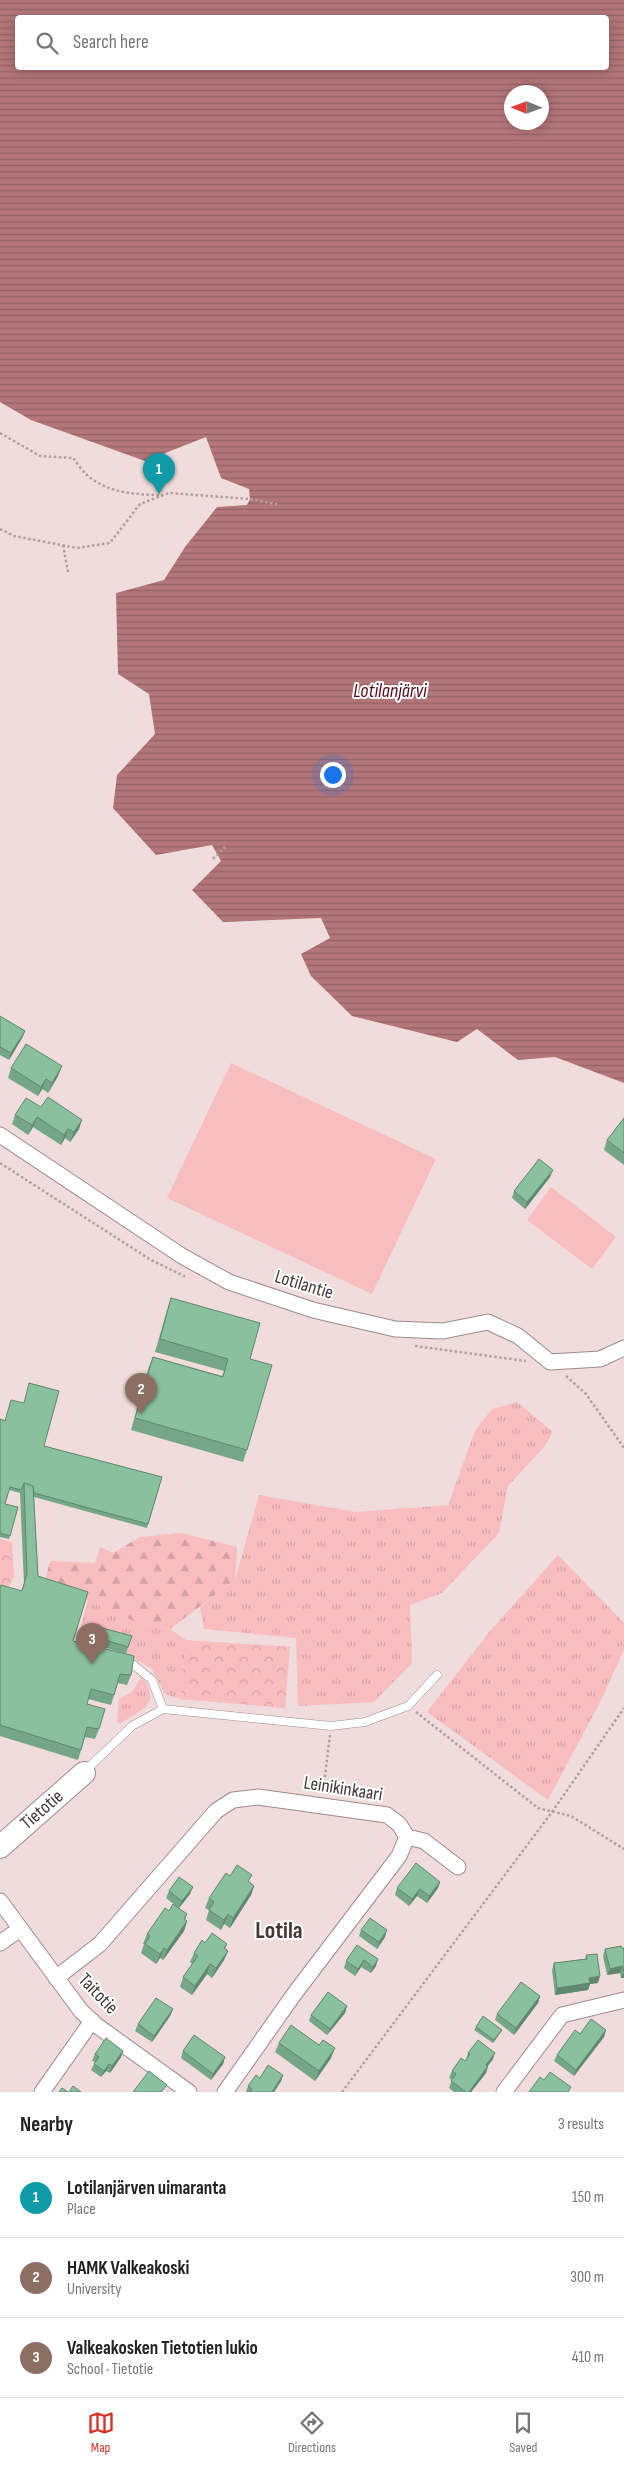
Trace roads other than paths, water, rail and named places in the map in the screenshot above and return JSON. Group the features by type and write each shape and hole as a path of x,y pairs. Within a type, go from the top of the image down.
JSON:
{"street":[{"name":"Lotilantie","path":"0,1135 182,1256 229,1282 312,1310 395,1330 443,1331 488,1322 518,1336 550,1362 600,1359 624,1348"},
{"name":"Tietotie","path":"0,1847 84,1773"},
{"name":"Leinikinkaari","path":"56,1978 100,1944 216,1810 233,1800 258,1797 387,1815 399,1824 407,1837"},
{"path":"225,2092 295,1993 399,1856 407,1837 424,1841 458,1867"},
{"name":"Taitotie","path":"0,1902 81,2011 189,2092"},
{"path":"0,1943 20,1929"},
{"path":"504,2092 562,2015 624,2000"},
{"path":"42,2092 92,2021"}],"lane":[{"path":"120,1657 128,1659 152,1680 163,1709"},
{"path":"84,1773 132,1726 163,1709 331,1726 365,1722 408,1706 437,1675"}],"water":[{"name":"Lotilanjärvi","path":"0,0 624,0 624,1083 555,1057 518,1060 477,1029 457,1042 352,1016 311,976 301,954 330,938 321,918 223,922 192,890 221,861 212,845 156,855 113,808 117,775 155,734 149,694 118,674 116,593 164,580 185,547 217,507 247,505 250,499 249,489 221,478 206,437 145,461 31,420 0,402"}],"place":[{"name":"Lotilanjärven uimaranta","path":"159,494"},
{"name":"HAMK Valkeakoski","path":"141,1414"},
{"name":"Valkeakosken Tietotien lukio","path":"92,1664"}],"district":[{"name":"Lotila","path":"279,1930"}]}
